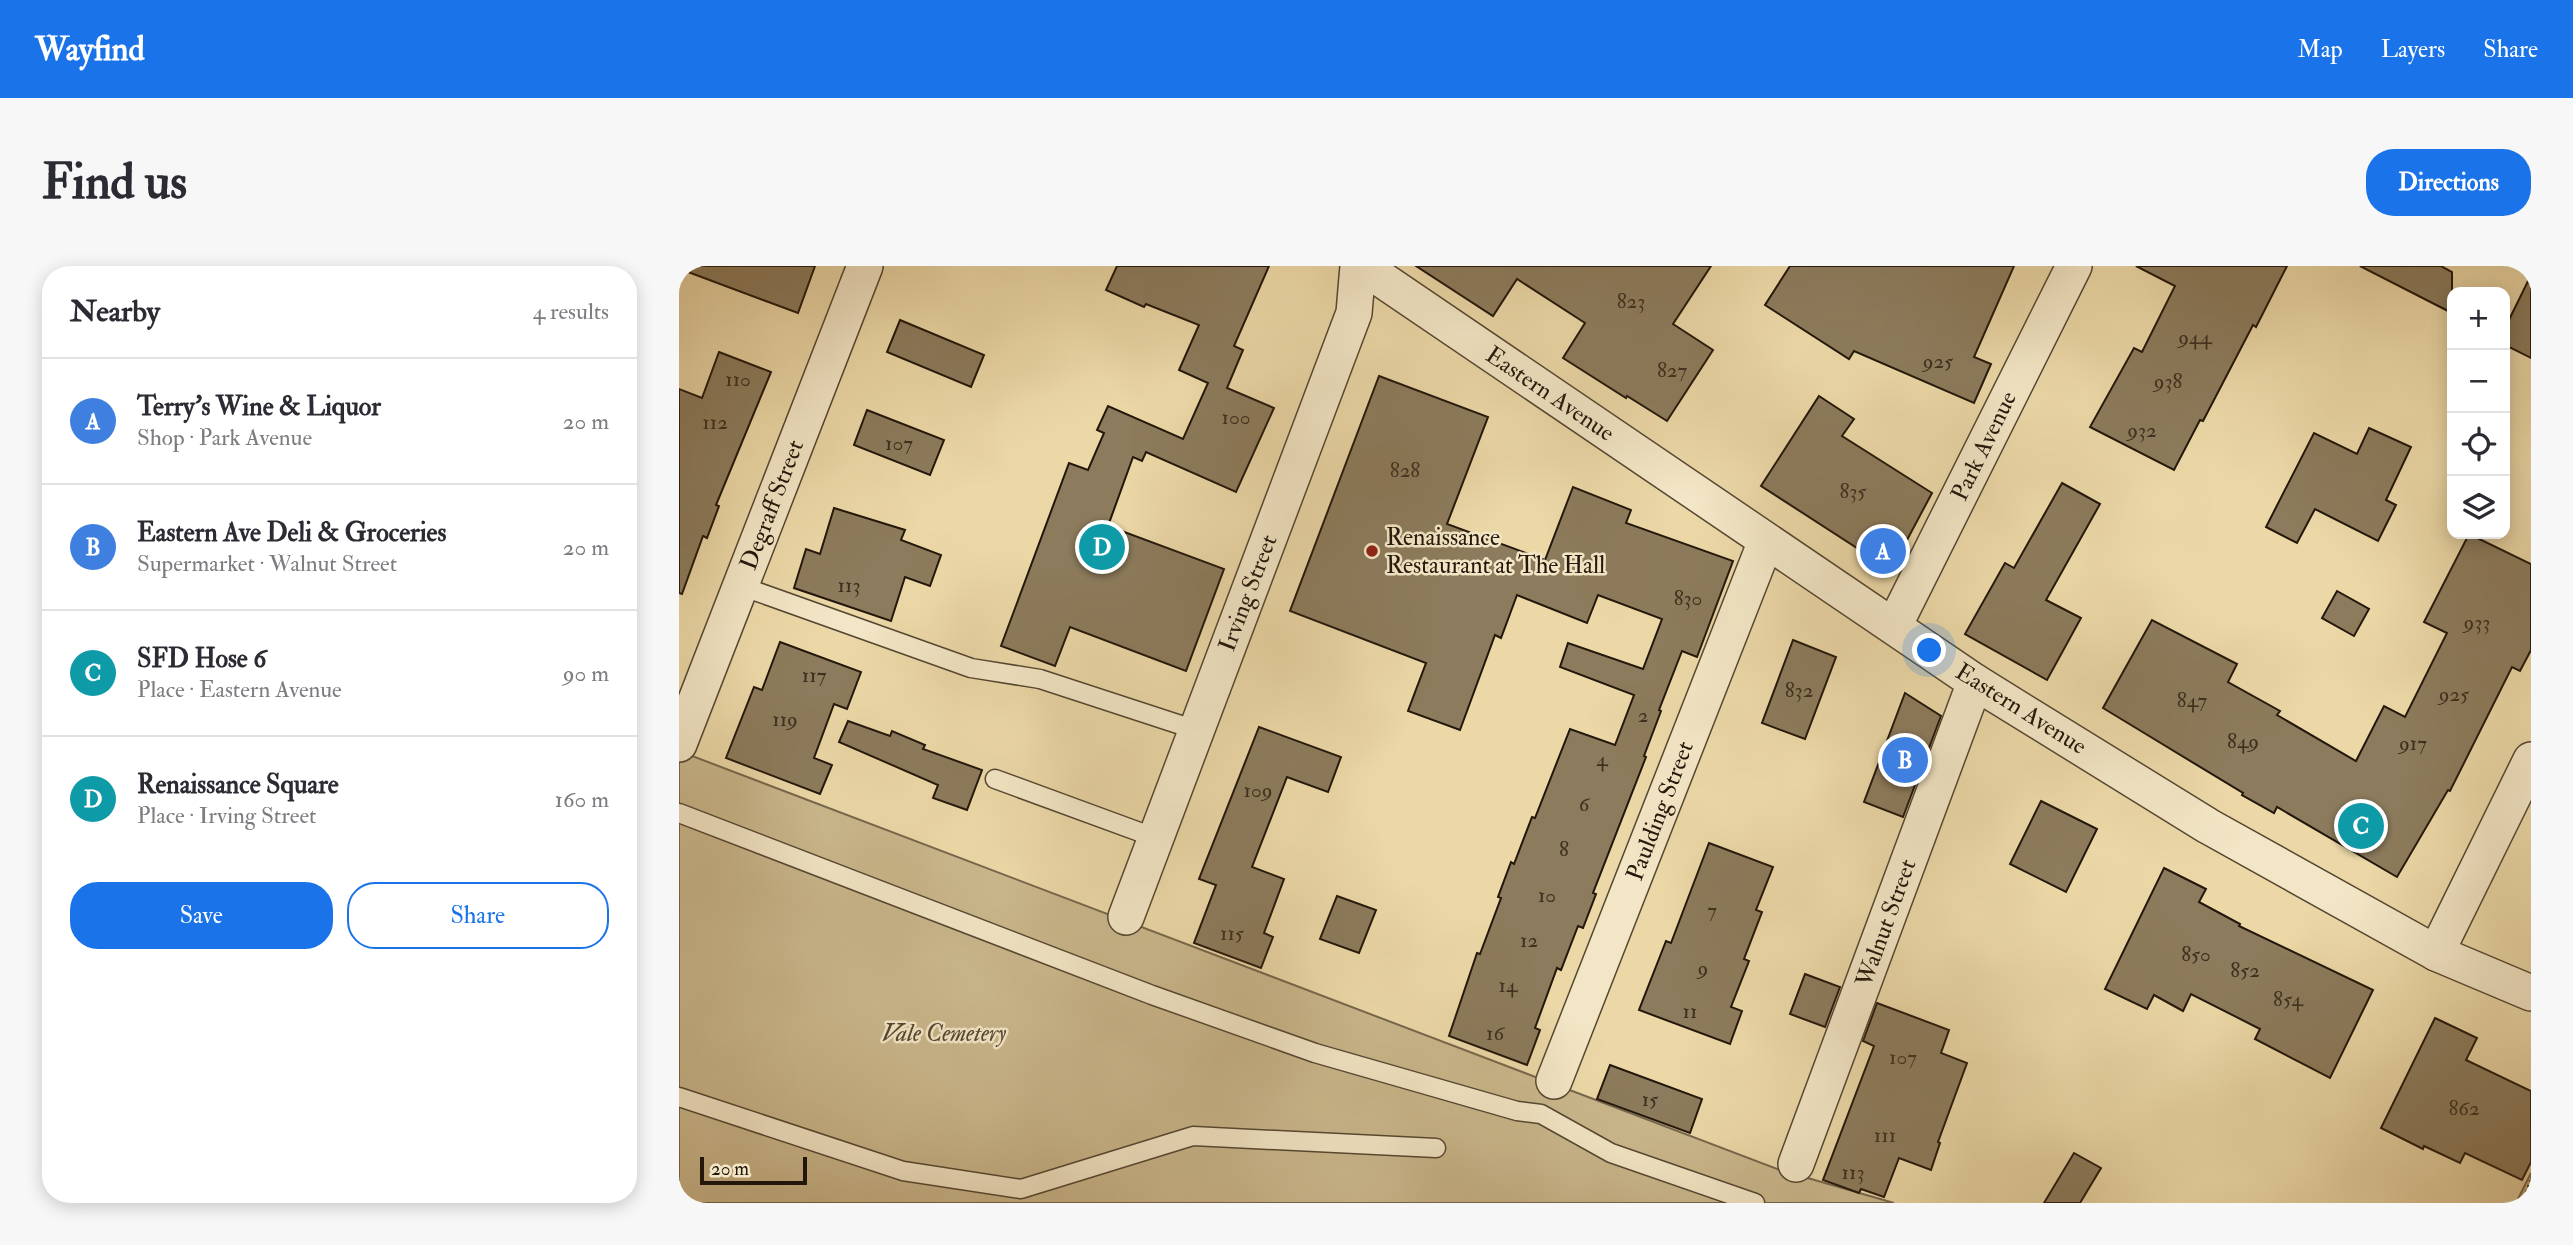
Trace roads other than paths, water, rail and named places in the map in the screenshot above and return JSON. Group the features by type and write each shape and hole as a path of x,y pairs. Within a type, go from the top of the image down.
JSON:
{"street":[{"name":"Degraff Street","path":"679,744 866,266"},
{"name":"Eastern Avenue","path":"1360,266 1975,681 2208,826 2436,953 2531,993"},
{"name":"Irving Street","path":"1126,917 1354,313 1360,266"},
{"name":"Park Avenue","path":"1894,626 2074,266"},
{"name":"Paulding Street","path":"1554,1082 1766,541"},
{"name":"Walnut Street","path":"1796,1164 1975,681"},
{"path":"2436,953 2531,760"}],"lane":[{"path":"741,586 971,668 1040,679 1196,730"},
{"path":"995,779 1156,838"},
{"path":"679,813 1152,995 1290,1044 1517,1111 1541,1114 1611,1153 1755,1203"},
{"path":"679,1097 903,1171 1021,1189 1193,1136 1436,1148"}],"place":[{"name":"Renaissance Square","path":"1102,547"},
{"name":"Renaissance Restaurant at The Hall","path":"1372,551"},
{"name":"Terry's Wine & Liquor","path":"1883,551"},
{"name":"Eastern Ave Deli & Groceries","path":"1905,760"},
{"name":"SFD Hose 6","path":"2361,826"}],"park label":[{"name":"Vale Cemetery","path":"944,1033"}]}
